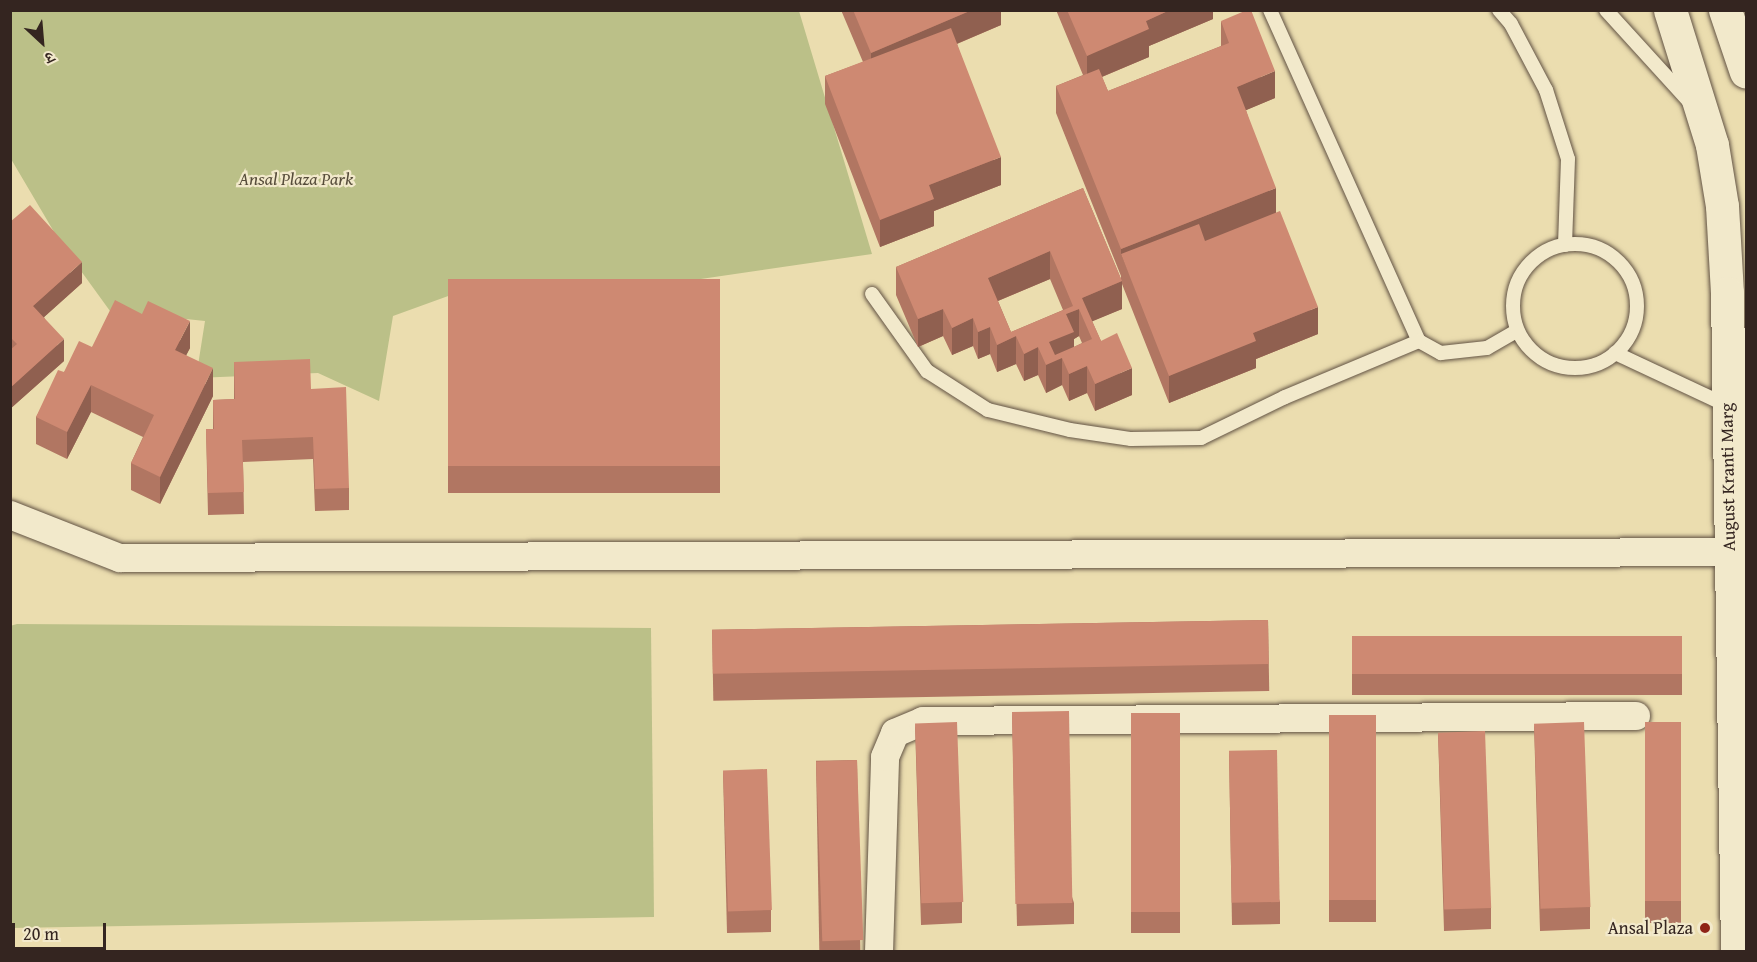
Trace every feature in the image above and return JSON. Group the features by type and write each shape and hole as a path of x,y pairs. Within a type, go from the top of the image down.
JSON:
{"main road":[{"name":"August Kranti Marg","path":"1670,10 1712,145 1722,206 1727,293 1729,552 1733,650 1737,951"},
{"path":"1725,10 1746,72"}],"street":[{"path":"11,518 120,558 1729,552"},
{"path":"879,951 885,757 895,733 922,721 1636,716"}],"lane":[{"path":"1270,10 1419,340 1441,353 1487,348 1517,331"},
{"path":"1499,10 1511,24 1546,90 1568,159 1565,244"},
{"path":"1606,10 1702,114"},
{"path":"1565,244 1582,244 1598,248 1616,259 1629,276 1636,296 1636,317 1629,337 1615,353 1599,364 1580,368 1561,367 1542,360 1528,348 1517,331 1513,303 1520,276 1532,261 1547,250 1565,244"},
{"path":"872,294 927,371 988,410 1070,430 1131,439 1201,438 1285,397 1419,340"},
{"path":"1615,353 1728,406"}],"green space":[{"name":"Ansal Plaza Park","path":"11,11 799,11 872,254 612,292 462,291 393,316 379,401 318,373 196,378 205,321 110,311 60,242 11,159"},
{"path":"17,624 651,628 654,917 11,928 10,626"}],"building":[{"path":"853,10 972,10 871,53"},
{"path":"1067,10 1170,10 1146,21 1149,29 1087,56"},
{"path":"1251,10 1275,71 1237,87 1276,188 1121,249 1056,86 1099,69 1108,91 1229,43 1221,21"},
{"path":"951,28 1001,157 929,185 934,199 880,220 825,76"},
{"path":"1083,188 1122,281 1082,298 1101,341 1117,333 1132,368 1095,384 1087,366 1069,374 1062,358 1046,365 1038,347 1024,354 1016,336 997,345 990,327 978,332 973,318 952,328 943,309 918,319 896,267","holes":["1050,251 1073,306 1011,332 988,278","1079,309 1092,339 1055,355 1049,342 1074,332 1066,314"]},
{"path":"30,205 82,262 33,306 64,339 10,388 10,350 17,344 10,337 10,222"},
{"path":"1280,211 1318,307 1253,333 1256,341 1169,376 1121,254 1199,224 1205,241"},
{"path":"448,279 720,279 720,466 448,466"},
{"path":"115,300 142,314 148,301 190,321 175,350 213,368 160,477 131,463 154,415 91,385 67,432 36,417 58,370 64,372 79,341 92,347"},
{"path":"310,359 311,389 346,387 349,488 315,489 313,437 242,440 244,492 208,493 206,429 214,429 213,400 235,399 234,362"},
{"path":"1268,620 1269,664 713,674 712,630"},
{"path":"1352,636 1682,636 1682,674 1352,674"},
{"path":"1069,711 1072,903 1015,904 1012,712"},
{"path":"1131,713 1180,713 1180,912 1131,912"},
{"path":"1329,715 1376,715 1376,900 1329,900"},
{"path":"957,722 963,902 921,903 915,723"},
{"path":"1584,722 1590,907 1540,909 1534,724"},
{"path":"1645,722 1681,722 1681,901 1645,901"},
{"path":"1485,731 1491,908 1444,910 1438,733"},
{"path":"1277,750 1280,902 1232,903 1229,751"},
{"path":"857,760 863,940 822,941 816,761"},
{"path":"767,769 772,910 728,911 723,771"}],"place":[{"name":"Ansal Plaza","path":"1705,928"}]}
